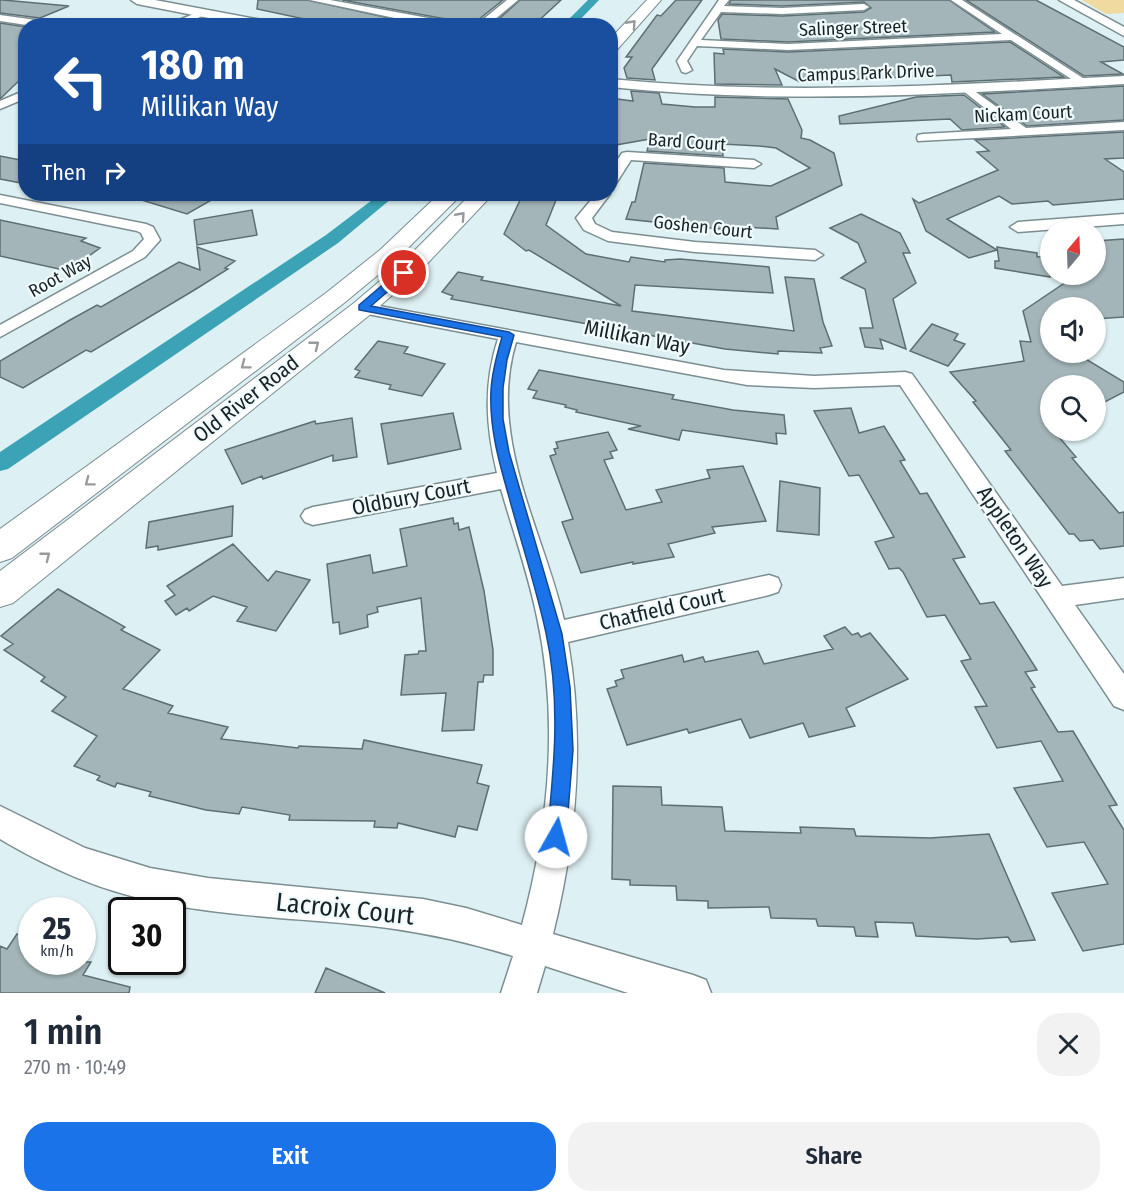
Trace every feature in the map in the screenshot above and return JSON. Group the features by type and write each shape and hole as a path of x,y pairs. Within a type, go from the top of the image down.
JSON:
{"main road":[{"path":"618,40 654,0"},
{"name":"Old River Road","path":"0,548 335,298 422,223 444,201"},
{"name":"Old River Road","path":"0,592 363,308 416,262 475,201"},
{"path":"363,308 356,298 363,287 419,239 422,223"}],"street":[{"path":"137,0 234,18"},
{"path":"315,0 411,18"},
{"path":"490,18 513,0"},
{"path":"686,70 682,61 724,0"},
{"path":"957,0 1083,82"},
{"path":"1065,0 1124,32"},
{"path":"717,9 783,11 860,4"},
{"path":"191,18 206,12"},
{"path":"0,18 18,20"},
{"name":"Salinger Street","path":"694,43 798,47 1013,37"},
{"name":"Campus Park Drive","path":"618,84 688,91 774,95 847,94 1124,80"},
{"path":"966,88 1023,132"},
{"path":"0,105 18,97"},
{"name":"Nickam Court","path":"923,138 1124,126"},
{"name":"Bard Court","path":"618,168 627,156 754,164"},
{"name":"Root Way","path":"0,199 141,227 152,235 152,240 139,254 0,332"},
{"name":"Goshen Court","path":"597,201 584,218 589,227 608,236 695,247 815,255"},
{"path":"1018,227 1124,219"},
{"name":"Millikan Way","path":"363,308 724,376 819,384 905,378"},
{"path":"509,335 501,360 497,388 497,419 510,479 554,634 562,687 564,750 559,819 547,891 534,946 519,993"},
{"name":"Appleton Way","path":"905,378 1124,697"},
{"name":"Oldbury Court","path":"313,516 510,479"},
{"name":"Chatfield Court","path":"554,634 769,585"},
{"path":"1055,597 1124,588"},
{"name":"Lacroix Court","path":"0,822 44,848 105,872 171,889 243,899 379,909 459,923 636,979 693,993"}],"shaded area":[{"path":"1082,0 1124,0 1124,13 1106,14"}],"building":[{"path":"0,0 69,6 40,18 0,13"},
{"path":"258,0 308,0 389,18 299,18 257,9"},
{"path":"342,0 503,0 480,18 440,18"},
{"path":"520,0 561,0 542,18 500,18"},
{"path":"676,0 702,0 652,69 655,80 627,78 624,68 632,57 626,57 657,15 661,16"},
{"path":"731,0 949,0 995,32 788,42 721,39 718,20 722,14 782,16 864,12 871,8 864,2 782,6 729,4"},
{"path":"966,0 1036,0 1124,47 1124,60 1101,62 1123,74 1084,76"},
{"path":"0,23 18,26 18,82 0,99"},
{"path":"1010,42 1064,77 952,82 951,75 800,82 775,69 782,85 715,84 714,53 724,54 723,49 788,52"},
{"path":"1124,86 1124,120 1027,126 982,94"},
{"path":"631,91 659,93 662,104 695,107 715,107 715,97 788,99 802,130 801,138 810,140 834,153 842,185 776,217 778,229 745,227 745,231 626,219 632,202 635,202 644,163 724,168 725,182 771,186 810,168 776,148 722,144 723,156 647,151 650,139 618,145 618,99 633,101"},
{"path":"964,95 1005,127 962,130 950,119 840,124 839,116 916,97"},
{"path":"1124,132 1124,158 1105,159 1124,172 1124,199 1053,205 1048,201 1012,204 999,196 947,219 997,250 969,258 926,231 913,199 919,203 998,170 977,152 989,151 975,140"},
{"path":"0,156 18,159 18,182 0,179"},
{"path":"145,201 210,201 187,214"},
{"path":"520,201 556,201 546,225 586,254 629,262 631,257 665,262 665,260 680,259 769,267 773,293 635,285 632,311 794,331 785,277 814,279 823,322 832,346 820,348 822,353 778,351 778,354 725,349 451,299 453,296 442,292 458,272 483,277 481,280 621,306 529,250 526,251 504,234"},
{"path":"252,210 257,235 197,245 194,220"},
{"path":"861,214 900,233 910,253 903,253 916,283 893,299 906,349 880,339 883,349 865,347 860,328 873,328 865,289 841,278 866,262 858,243 830,228"},
{"path":"0,220 86,238 81,241 100,248 68,271 0,256"},
{"path":"1124,239 1124,317 1106,318 1106,297 1044,297 1062,285 1106,285 1106,240"},
{"path":"197,247 235,261 225,268 228,269 91,352 86,350 23,388 0,377 0,361 97,305 101,307 179,262 200,270"},
{"path":"997,247 1037,253 1037,257 1040,257 1040,275 995,268 995,261 999,261"},
{"path":"1040,300 1040,363 1092,363 1124,382 1124,392 1106,401 1106,375 1040,375 1040,441 1062,441 1076,457 1072,458 1119,513 1124,512 1124,546 1100,549 1093,540 1080,541 1074,534 1069,534 1005,451 1011,450 973,402 976,401 950,372 1024,361 1020,341 1031,342 1023,311"},
{"path":"932,324 958,334 954,340 965,344 948,366 910,351"},
{"path":"378,341 408,347 404,353 445,364 422,396 389,389 391,385 355,377 360,371 355,369"},
{"path":"539,370 674,395 672,399 733,410 784,415 786,434 776,433 777,444 682,430 679,440 628,429 641,426 576,412 577,410 565,407 566,405 533,398 537,391 528,389"},
{"path":"851,408 859,433 884,426 905,460 900,461 920,494 927,493 965,557 953,559 980,604 994,602 1037,670 1025,672 1035,687 1031,688 1058,732 1073,731 1117,805 1109,806 1124,830 1124,944 1083,951 1052,893 1108,884 1084,842 1047,847 1014,788 1063,781 1041,741 997,748 975,707 987,706 961,661 971,659 945,615 927,617 903,572 899,568 889,569 875,542 894,537 859,475 849,476 814,411"},
{"path":"453,413 461,449 388,464 381,424"},
{"path":"352,418 357,457 333,461 333,455 242,484 225,450 315,421 316,424"},
{"path":"608,432 617,450 610,452 613,458 604,460 626,510 662,502 656,490 710,478 707,470 743,466 766,521 712,527 715,533 668,544 674,557 633,564 633,562 581,573 562,522 573,519 550,456 556,454 554,449 558,448 556,442"},
{"path":"780,481 820,488 819,535 777,531"},
{"path":"233,506 232,536 158,550 158,546 146,548 149,522"},
{"path":"453,518 454,524 458,523 459,530 469,527 484,591 493,650 493,675 484,675 483,682 478,682 474,730 442,731 446,693 401,695 405,655 426,651 421,598 377,607 378,612 367,615 368,627 340,634 339,622 333,623 327,564 370,555 373,573 407,566 400,529"},
{"path":"233,544 268,581 276,571 310,580 276,631 237,621 247,607 213,596 189,611 187,608 176,615 165,601 175,595 167,586"},
{"path":"58,589 125,627 121,630 160,650 123,689 173,706 168,713 228,727 221,739 298,748 299,746 362,749 364,740 482,765 477,783 489,786 477,830 458,826 455,837 398,823 397,828 374,827 375,821 289,820 290,815 242,807 239,814 206,810 149,796 151,792 117,783 115,787 97,780 100,776 74,766 97,736 52,711 66,697 41,681 45,677 4,650 13,644 1,636"},
{"path":"845,627 852,635 858,633 861,637 870,633 908,679 846,708 855,726 809,737 803,723 750,738 741,719 689,733 687,729 627,745 607,689 617,686 615,681 624,678 621,670 682,655 684,662 703,657 705,662 758,651 764,664 833,649 824,636"},
{"path":"613,786 661,787 662,805 722,807 725,831 801,833 800,827 854,829 856,836 930,838 989,834 1035,940 1011,942 1008,937 977,939 916,936 913,923 875,922 878,937 856,936 854,927 818,926 816,919 771,918 769,907 708,908 708,901 677,900 676,886 630,885 630,880 612,879"},
{"path":"18,934 18,975 83,975 130,987 129,993 0,993 0,946 7,949"},
{"path":"326,968 385,993 315,993"}],"waterway":[{"path":"575,18 594,0"},
{"path":"0,463 332,239 380,201"}],"route":[{"path":"404,273 363,308 509,335 501,360 497,388 497,419 503,452 554,634 562,687 564,750 556,837"}]}
